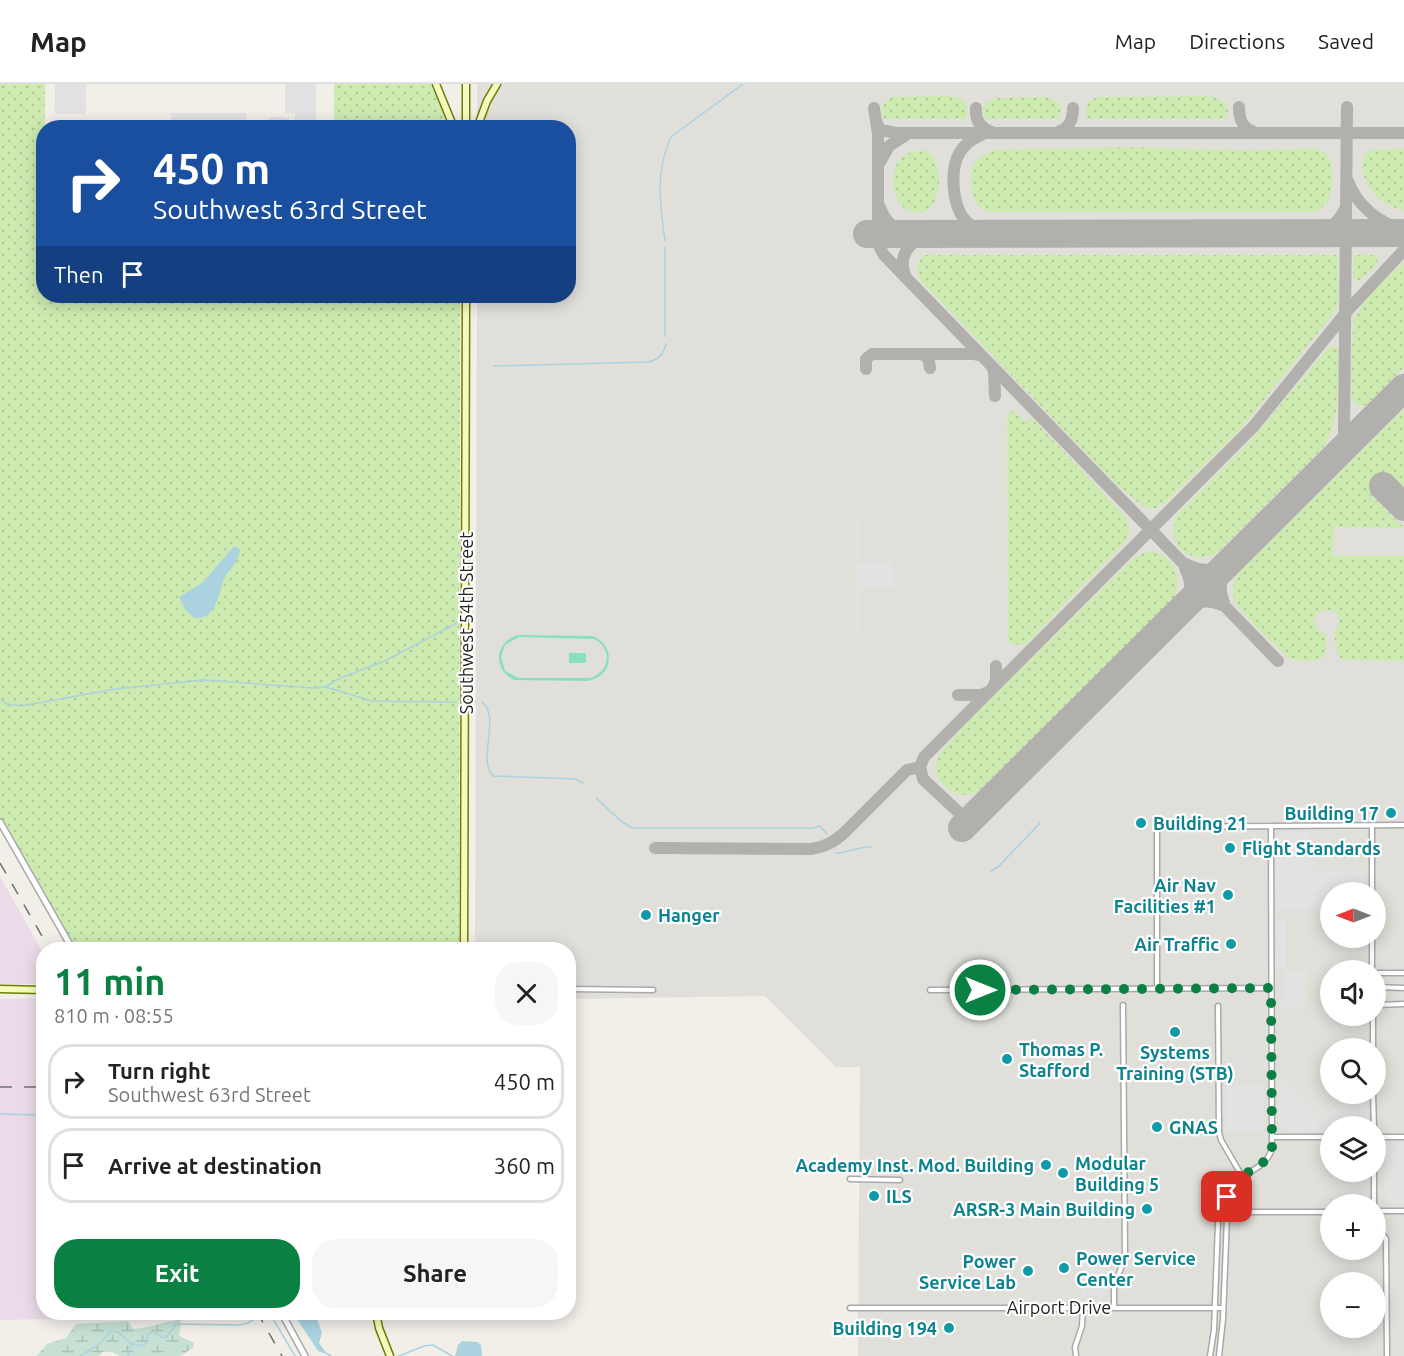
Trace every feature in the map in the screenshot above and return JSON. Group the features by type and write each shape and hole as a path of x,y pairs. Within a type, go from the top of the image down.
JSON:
{"main road":[{"path":"436,84 451,120"},
{"path":"466,84 466,120"},
{"path":"480,120 497,84"},
{"name":"Southwest 54th Street","path":"464,942 466,303"},
{"path":"0,989 36,990"},
{"path":"378,1320 390,1356"}],"street":[{"path":"0,822 68,942"},
{"path":"1157,989 1157,827 1404,825"},
{"path":"1219,1356 1228,1191 1231,1185 1242,1176 1267,1160 1272,1148 1271,826"},
{"path":"1372,826 1372,882"},
{"path":"1386,972 1404,973"},
{"path":"1386,987 1404,988"},
{"path":"930,990 1271,988"},
{"path":"576,989 653,990"},
{"path":"1386,1005 1404,1004"},
{"path":"1114,1307 1114,1286 1125,1258 1123,1005"},
{"path":"1218,1006 1218,1132 1242,1176"},
{"path":"1272,1137 1320,1137"},
{"path":"1386,1137 1404,1137"},
{"path":"1210,1356 1215,1308 1221,1188 1231,1179 1242,1176"},
{"path":"850,1179 900,1180"},
{"path":"1386,1211 1404,1211"},
{"path":"1218,1212 1320,1212"},
{"path":"1386,1260 1386,1356"},
{"path":"1076,1356 1075,1347 1082,1326 1083,1307"},
{"name":"Airport Drive","path":"850,1308 1223,1308"},
{"path":"285,1320 305,1356"}],"shaded area":[{"path":"55,84 86,84 86,114 55,114"},
{"path":"285,84 316,84 316,120 295,120 295,113 285,113"},
{"path":"477,84 1404,84 1404,1356 858,1356 860,1067 836,1067 765,996 576,999 576,942 475,942 477,303 576,303 576,120 477,120"},
{"path":"171,113 246,113 246,120 171,120"},
{"path":"269,117 289,117 289,120 269,120"},
{"path":"855,522 859,524 857,562 893,562 893,588 860,588 859,630 855,630"},
{"path":"1280,832 1308,832 1308,839 1312,839 1312,871 1363,871 1365,882 1320,882 1320,910 1275,910 1276,835 1280,835"},
{"path":"0,876 37,942 36,984 0,984"},
{"path":"1274,919 1286,919 1286,969 1275,969"},
{"path":"1285,970 1306,970 1306,1007 1280,1007 1284,998"},
{"path":"36,998 36,1319 0,1320 0,999"},
{"path":"1265,1014 1269,1014 1270,1070 1265,1070"},
{"path":"1281,1079 1320,1116 1320,1132 1289,1132 1277,1121 1277,1087"},
{"path":"1226,1086 1264,1086 1264,1131 1227,1132"},
{"path":"1339,1104 1366,1104 1369,1116 1326,1116"},
{"path":"1398,1141 1404,1141 1404,1203 1386,1203 1386,1145 1397,1145"},
{"path":"1081,1249 1105,1250 1105,1297 1081,1296"}],"green space":[{"path":"0,84 45,84 45,120 36,120 36,303 460,303 459,942 71,942 0,819"},
{"path":"334,84 434,84 449,120 334,120"},
{"path":"950,96 960,98 966,105 966,119 883,119 881,108 887,100 893,97"},
{"path":"1208,96 1224,103 1228,109 1226,119 1087,119 1085,112 1089,101 1098,97"},
{"path":"1048,97 1057,101 1061,107 1060,119 985,119 984,105 995,98"},
{"path":"1137,147 1227,150 1317,148 1330,159 1331,191 1325,204 1312,212 992,212 978,205 973,197 971,174 973,167 984,155 995,150"},
{"path":"1404,149 1404,211 1387,204 1377,196 1364,176 1363,162 1370,150"},
{"path":"927,151 933,157 937,167 938,190 930,208 921,212 910,211 903,207 895,194 895,168 904,155"},
{"path":"923,255 1338,255 1338,303 1333,314 1240,430 1166,502 1156,508 1145,508 1112,480 921,281 918,268"},
{"path":"1354,255 1379,255 1376,265 1358,282 1353,277"},
{"path":"1404,262 1404,367 1367,405 1359,406 1351,397 1353,322 1368,297"},
{"path":"1333,345 1337,348 1338,353 1336,413 1323,448 1217,553 1197,557 1189,555 1177,544 1174,536 1173,526 1176,516 1252,439"},
{"path":"1404,409 1404,487 1393,476 1372,496 1404,528 1334,527 1333,556 1404,556 1404,661 1343,660 1340,658 1335,642 1335,633 1339,625 1338,617 1331,610 1317,613 1314,622 1317,630 1327,635 1325,656 1311,661 1290,658 1257,628 1237,605 1233,592 1237,575"},
{"path":"1013,410 1026,422 1031,417 1127,518 1130,529 1126,541 1026,644 1015,645 1011,644 1008,639 1007,415"},
{"path":"1150,551 1165,557 1174,568 1178,582 1174,597 978,792 959,794 944,786 936,775 936,768 937,761 948,743 1125,566 1139,555"},
{"path":"518,635 593,636 606,647 609,660 603,673 588,681 514,680 502,669 499,656 501,649 510,638","holes":["519,637 594,639 604,648 607,660 602,671 590,678 519,678 505,671 501,657 505,645"]},
{"path":"569,653 586,653 586,663 569,663"},
{"path":"181,1320 179,1336 194,1343 193,1348 180,1356 120,1356 112,1352 103,1352 99,1356 37,1356 47,1344 66,1338 76,1324 128,1321 133,1329"}],"water":[{"path":"234,546 240,549 239,554 224,579 215,605 208,615 194,618 184,608 179,597 203,582"},
{"path":"298,1320 317,1320 322,1333 319,1343 325,1351 324,1353 318,1351"},
{"path":"462,1341 478,1342 481,1345 482,1356 455,1356 458,1345"}],"waterway":[{"path":"665,241 660,188 663,163 671,137 743,84"},
{"path":"665,247 665,336"},
{"path":"494,366 648,362 660,356 666,344"},
{"path":"327,686 338,679 387,660 457,623"},
{"path":"0,700 7,704 21,706 115,689 204,680 326,687 372,701 456,702"},
{"path":"482,702 489,718 487,760 493,776 576,779 583,783"},
{"path":"596,798 622,822 633,828 813,828 820,826 827,834"},
{"path":"991,871 998,867 1040,823"},
{"path":"836,853 872,847"},
{"path":"0,1114 36,1115"},
{"path":"80,1356 98,1345 111,1331 118,1332 130,1343 142,1346 146,1343 148,1334 154,1331 166,1338 176,1324 239,1325 253,1320"},
{"path":"274,1320 295,1356"},
{"path":"128,1356 132,1344"},
{"path":"399,1356 424,1346 433,1345 452,1356"},
{"path":"324,1352 331,1356"}],"taxiway":[{"path":"1239,107 1242,122 1254,132"},
{"path":"1332,460 1342,445 1344,436 1347,107"},
{"path":"874,108 878,134 878,234 880,248 884,255 1278,661"},
{"path":"976,108 980,124 994,133"},
{"path":"1058,132 1070,123 1073,108"},
{"path":"876,122 881,130 896,133 1404,133"},
{"path":"880,162 889,146 906,135"},
{"path":"981,135 966,144 960,152 954,169 953,179 958,209 968,223 977,229 1008,234"},
{"path":"1348,181 1363,206 1386,223 1404,230"},
{"path":"880,207 892,226 914,234"},
{"path":"1310,234 1331,226 1345,209"},
{"path":"906,278 903,262 907,250 917,240 932,234"},
{"path":"969,822 923,779 920,767 924,757 1254,426 1349,309 1404,250"},
{"path":"866,369 866,359 872,354 974,354 982,356"},
{"path":"921,354 928,357 930,368"},
{"path":"992,367 995,396"},
{"path":"1186,564 1198,569 1210,570 1221,567 1232,560"},
{"path":"1224,603 1221,582 1229,563"},
{"path":"1176,616 1190,594 1190,582 1185,568"},
{"path":"1183,610 1192,604 1202,602 1222,605"},
{"path":"993,687 996,680 996,666"},
{"path":"958,695 981,695 988,692"},
{"path":"655,848 811,849 821,847 845,832 907,770 920,767"}],"runway":[{"path":"867,234 1404,233"},
{"path":"962,828 1404,388"},
{"path":"1383,486 1404,507"}],"railway":[{"path":"0,863 45,942"},
{"path":"0,1087 36,1087"},
{"path":"262,1320 282,1356"}],"place":[{"name":"Building 17","path":"1391,813"},
{"name":"Building 21","path":"1141,823"},
{"name":"Flight Standards","path":"1230,848"},
{"name":"Air Nav Facilities #1","path":"1228,895"},
{"name":"Hanger","path":"646,915"},
{"name":"Air Traffic","path":"1231,944"},
{"name":"Systems Training (STB)","path":"1175,1032"},
{"name":"Thomas P. Stafford","path":"1007,1059"},
{"name":"GNAS","path":"1157,1127"},
{"name":"Academy Inst. Mod. Building","path":"1046,1165"},
{"name":"Modular Building 5","path":"1063,1173"},
{"name":"ILS","path":"874,1196"},
{"name":"ARSR-3 Main Building","path":"1147,1209"},
{"name":"Power Service Center","path":"1064,1268"},
{"name":"Power Service Lab","path":"1028,1271"},
{"name":"Building 194","path":"949,1328"}],"route":[{"path":"980,990 1271,988 1271,1154 1263,1164 1231,1185 1227,1197"}]}
